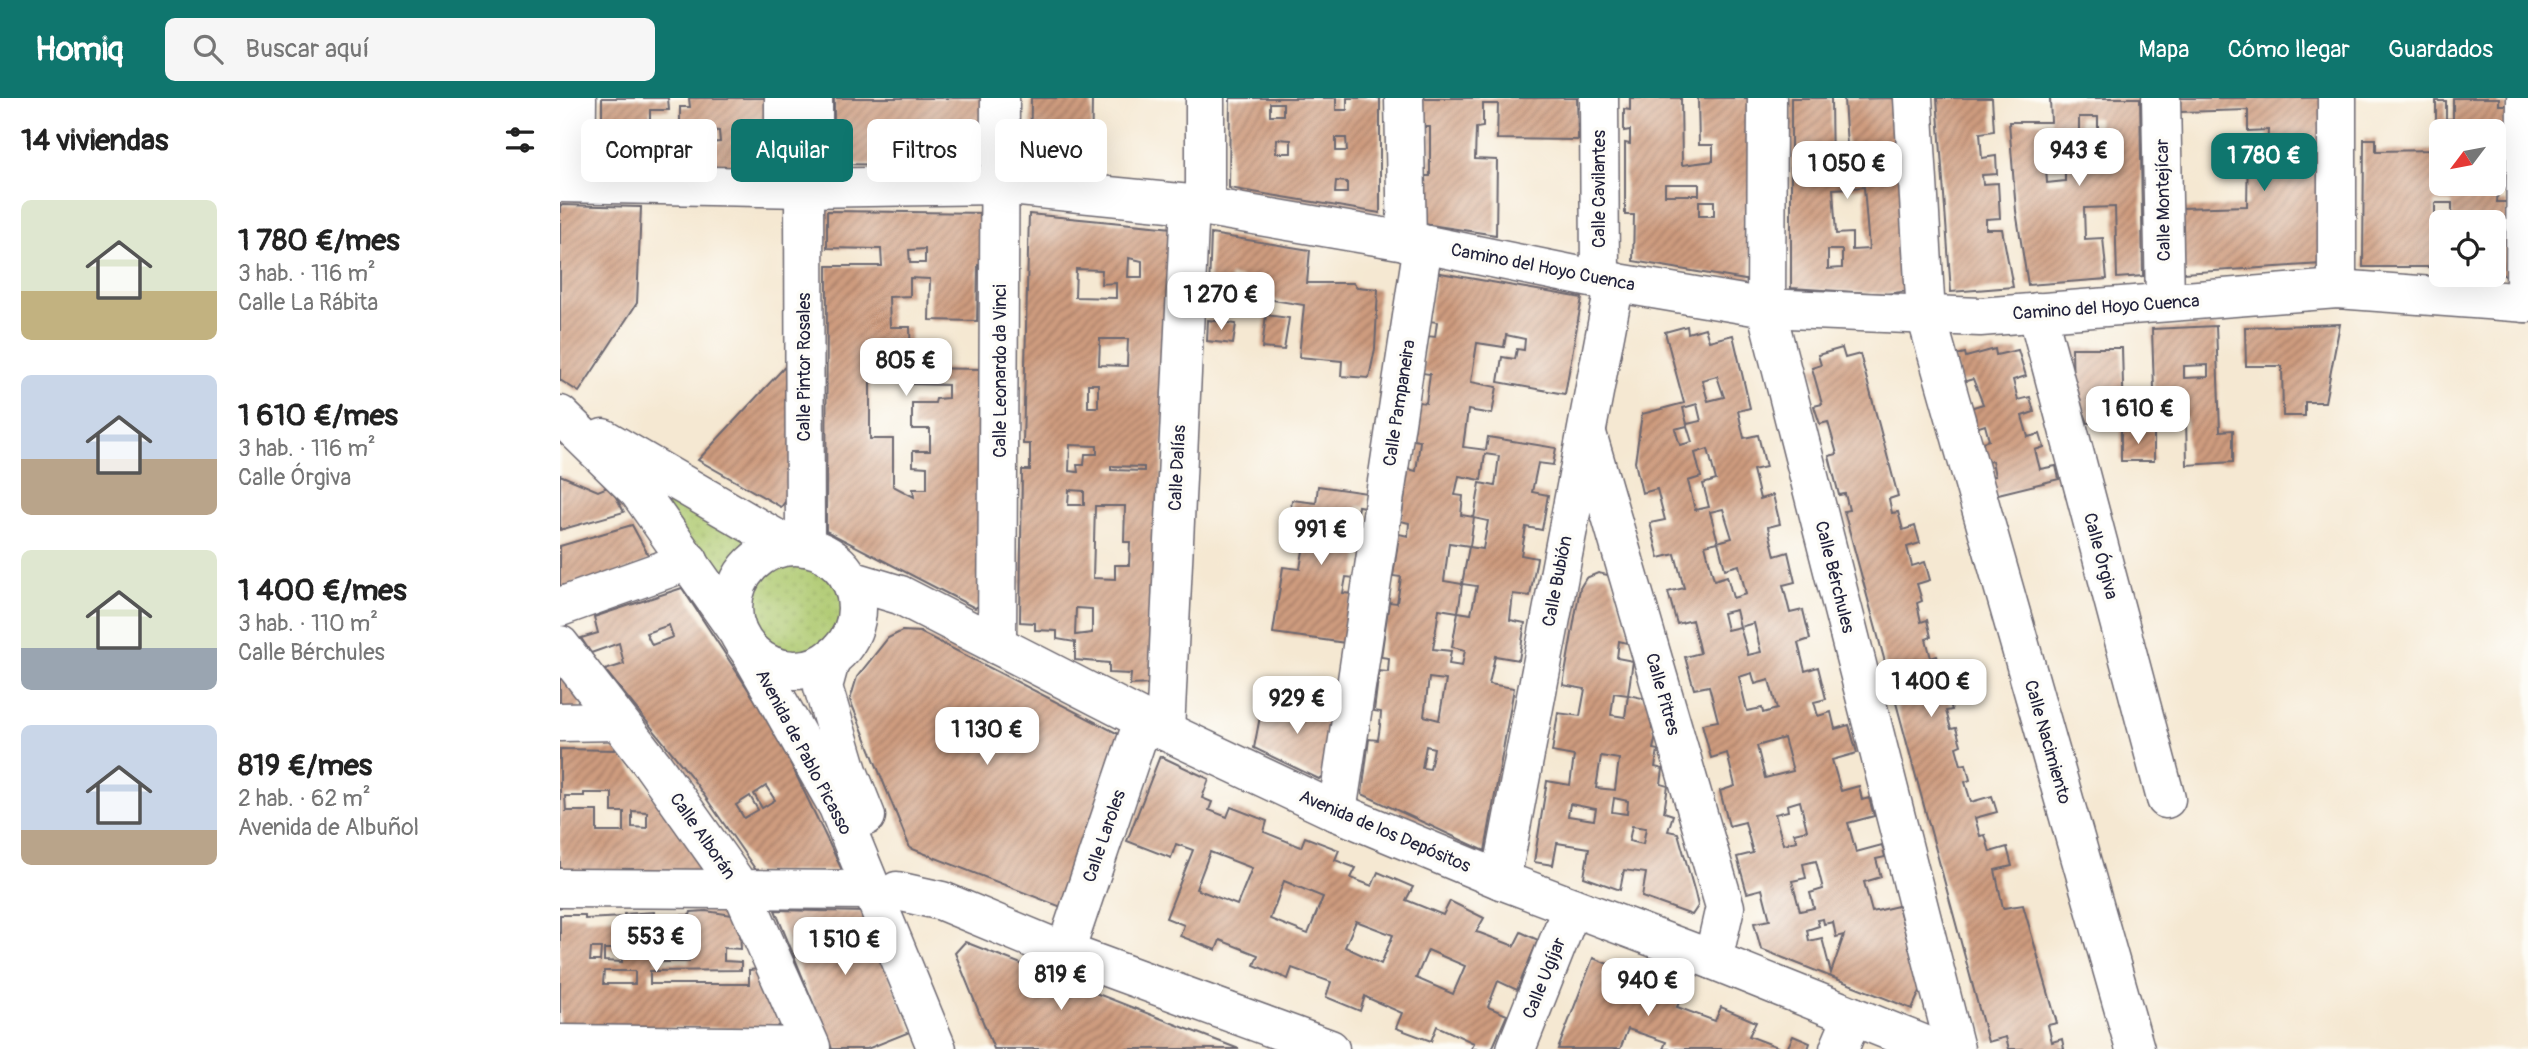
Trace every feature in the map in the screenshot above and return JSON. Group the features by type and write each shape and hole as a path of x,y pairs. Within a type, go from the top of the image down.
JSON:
{"street":[{"path":"568,183 577,98"},
{"path":"784,98 784,155 804,188"},
{"name":"Calle Pintor Rosales","path":"797,546 804,188 813,156 813,98"},
{"name":"Calle Leonardo da Vinci","path":"997,645 1000,98"},
{"name":"Calle Dalías","path":"1154,726 1205,98"},
{"name":"Calle Pampaneira","path":"1337,812 1415,243 1404,98"},
{"name":"Calle Cavilantes","path":"1599,98 1607,281"},
{"name":"Calle Bérchules","path":"1767,98 1766,309 1955,1049"},
{"name":"Calle Nacimiento","path":"1913,98 1926,315 2134,1049"},
{"name":"Calle Montejícar","path":"2161,98 2165,302"},
{"path":"2337,98 2337,289"},
{"path":"2526,98 2526,303"},
{"name":"Camino del Hoyo Cuenca","path":"568,183 804,188 998,185 1198,206 1415,243 1766,309 1980,317 2337,289 2526,303"},
{"name":"Calle Bubión","path":"1501,880 1585,428 1607,281"},
{"name":"Calle Órgiva","path":"2037,312 2166,799"},
{"name":"Avenida de Pablo Picasso","path":"560,414 797,546"},
{"name":"Avenida de Pablo Picasso","path":"560,414 639,492 743,640 884,890 962,1049"},
{"name":"Calle Pitres","path":"1585,428 1725,907 1713,960"},
{"path":"797,546 823,552 839,564 850,580 856,597 857,614 844,646 831,658 806,668 780,668 763,661 743,640 733,598 747,568 766,553 797,546"},
{"path":"1563,547 1621,548"},
{"path":"560,607 689,561"},
{"name":"Avenida de los Depósitos","path":"850,580 900,595 1154,726 1337,812 1501,880 1713,960 1846,1032 1935,1049"},
{"name":"Calle Alborán","path":"560,645 741,891 811,1046 606,1047"},
{"name":"Avenida de Pablo Picasso","path":"831,658 824,687 884,890 937,1049"},
{"path":"560,722 618,721"},
{"name":"Calle Laroles","path":"1065,952 1154,726"},
{"path":"560,888 884,890 942,901 1065,952 1329,1049"},
{"name":"Calle Ugíjar","path":"1516,1049 1572,907"},
{"path":"560,1044 606,1047"}],"green space":[{"path":"651,491 773,540 755,549 741,561 731,576 724,595"},
{"path":"794,557 814,560 837,579 842,588 845,608 842,628 823,651 814,656 794,659 774,656 751,637 746,628 743,608 746,588 765,565 774,560"}],"building":[{"path":"602,98 668,98 669,110 650,110 650,119 602,119"},
{"path":"689,98 767,98 767,119 731,119 731,170 717,170 717,142 720,142 717,119 680,119 680,107 690,107"},
{"path":"834,98 984,98 984,166 981,166 981,119 867,119 867,164 853,164 853,119 834,119"},
{"path":"1031,98 1092,98 1092,119 1031,119"},
{"path":"1230,98 1336,98 1336,110 1347,110 1347,98 1380,98 1380,213 1229,188","holes":["1270,103 1283,103 1283,115 1270,115","1336,138 1346,138 1347,151 1336,151","1277,139 1291,140 1291,153 1276,153","1336,181 1347,182 1347,193 1335,193"]},
{"path":"1420,98 1577,98 1578,140 1497,139 1498,104 1483,104 1483,127 1476,128 1475,159 1497,160 1496,235 1424,224 1424,176 1430,176 1430,127 1419,127"},
{"path":"1630,98 1681,98 1682,165 1713,161 1713,145 1699,145 1698,98 1751,98 1751,281 1633,261 1634,215 1625,215 1625,143 1630,144 1630,130 1624,131 1624,109 1630,110","holes":["1665,184 1699,184 1699,195 1665,195","1699,201 1714,201 1714,216 1699,216"]},
{"path":"1791,98 1831,98 1832,175 1848,175 1848,166 1869,164 1869,160 1867,145 1847,146 1844,99 1895,98 1909,291 1886,294 1791,288","holes":["1864,187 1869,249 1852,250 1852,233 1836,234 1833,189","1828,250 1842,250 1842,268 1828,269"]},
{"path":"1937,98 1992,98 1994,131 1980,133 1982,158 1996,156 1997,174 1982,175 1983,184 1998,183 2000,218 1986,219 1986,229 2002,229 2013,287 1951,292"},
{"path":"2050,98 2140,98 2143,276 2117,278 2115,207 2084,208 2085,239 2103,238 2107,279 2028,285 2016,211 2009,122 2051,122","holes":["2079,117 2098,117 2098,131 2079,132","2065,167 2065,181 2047,183 2046,169"]},
{"path":"2180,98 2321,98 2322,264 2183,273 2181,208 2247,206 2248,149 2267,148 2268,130 2248,131 2248,110 2180,112"},
{"path":"2453,98 2499,98 2499,105 2507,105 2507,186 2506,119 2453,119"},
{"path":"2436,101 2446,101 2446,119 2436,119"},
{"path":"2364,139 2376,139 2376,151 2429,150 2429,196 2497,196 2497,202 2507,202 2507,275 2506,210 2452,210 2452,203 2435,203 2435,210 2429,210 2429,267 2363,267"},
{"path":"560,205 641,207 637,303 579,392 560,380"},
{"path":"827,211 987,213 986,265 978,265 977,321 929,320 930,279 910,278 910,296 889,297 890,327 910,327 911,363 870,361 870,439 893,439 893,486 914,497 913,489 927,489 927,467 913,466 913,451 930,451 930,429 912,429 912,403 935,403 936,399 948,398 948,385 911,384 911,368 984,369 981,604 975,608 826,531 827,266 882,266 881,249 827,248","holes":["925,249 925,263 910,263 909,250"]},
{"path":"1029,214 1172,228 1153,684 1130,685 1131,674 1109,673 1109,663 1075,660 1075,642 1057,639 1057,631 1035,630 1035,623 1020,622 1022,470 1030,470 1030,444 1023,444","holes":["1129,258 1142,261 1142,277 1128,277","1076,269 1102,270 1101,284 1116,283 1116,298 1075,297","1100,339 1128,339 1127,366 1099,365","1088,384 1098,384 1098,407 1088,407","1070,445 1097,446 1097,454 1085,454 1084,465 1077,465 1078,472 1069,471","1111,466 1144,467 1144,471 1111,470","1069,490 1084,491 1084,505 1068,505","1095,506 1125,506 1124,542 1130,542 1129,565 1115,565 1115,579 1093,578","1076,608 1092,609 1092,633 1075,635"]},
{"path":"1211,234 1310,250 1307,283 1353,283 1357,287 1378,289 1375,349 1369,378 1341,376 1342,361 1299,357 1304,305 1242,295 1245,279 1230,276 1227,293 1209,289"},
{"path":"1435,272 1582,298 1565,394 1498,382 1502,357 1515,359 1517,349 1524,350 1525,339 1506,335 1504,347 1477,343 1471,382 1497,387 1492,414 1468,410 1463,447 1486,450 1488,437 1556,448 1553,465 1538,463 1532,492 1548,495 1542,530 1526,527 1521,555 1537,558 1530,596 1513,594 1510,620 1525,623 1519,660 1495,656 1489,684 1514,688 1485,851 1362,794 1369,739 1378,740 1380,726 1381,712 1374,711 1379,671 1388,672 1389,658 1381,657 1389,602 1397,603 1401,577 1393,576 1399,534 1408,536 1409,523 1401,521 1408,469 1416,471 1420,441 1413,440 1418,402 1426,403 1430,374 1422,373 1427,336 1435,337 1437,322 1429,321","holes":["1485,454 1499,456 1495,486 1480,483 1474,518 1488,521 1483,549 1469,547 1462,584 1444,581 1449,543 1470,546 1474,517 1461,515 1463,496 1455,495 1459,476 1481,480","1462,584 1477,586 1471,614 1458,612","1439,609 1458,612 1452,647 1465,650 1462,666 1449,664 1451,651 1433,649","1429,678 1446,680 1439,720 1424,716","1426,746 1434,748 1430,769 1422,768"]},
{"path":"1266,315 1289,318 1284,350 1262,348"},
{"path":"1208,320 1236,324 1233,344 1207,341"},
{"path":"2340,324 2325,402 2305,402 2305,416 2283,416 2282,366 2246,366 2245,327"},
{"path":"1687,326 1688,333 1705,328 1709,341 1733,335 1750,408 1738,411 1744,438 1758,435 1766,467 1753,470 1760,499 1773,495 1780,524 1768,527 1775,556 1788,552 1795,582 1783,585 1790,613 1803,610 1810,639 1798,643 1805,671 1818,667 1826,699 1814,702 1818,716 1831,712 1835,729 1849,725 1857,753 1832,760 1841,791 1859,786 1862,800 1869,798 1874,816 1848,823 1856,852 1882,845 1885,857 1876,859 1881,877 1864,882 1872,912 1898,906 1921,989 1912,1009 1761,949 1754,923 1770,920 1762,889 1747,893 1737,857 1753,853 1745,822 1729,826 1720,791 1735,786 1727,753 1711,758 1702,724 1718,721 1709,686 1694,689 1685,657 1700,653 1692,620 1677,624 1668,592 1684,588 1675,554 1659,558 1650,523 1665,520 1657,489 1642,493 1635,462 1642,414 1684,403 1665,332","holes":["1717,376 1724,397 1708,401 1702,380","1697,404 1701,421 1687,424 1683,408","1687,426 1692,442 1680,445 1675,429","1708,449 1716,480 1703,484 1709,507 1695,510 1688,481 1701,477 1695,453","1723,509 1732,538 1718,542 1710,512","1718,542 1725,569 1739,565 1746,594 1733,598 1727,576 1714,580 1705,545","1736,610 1740,627 1727,630 1723,613","1754,623 1761,652 1748,655 1740,627","1752,673 1755,684 1769,680 1777,709 1763,713 1762,708 1747,711 1739,677","1784,738 1793,771 1765,778 1757,746","1800,801 1807,830 1794,833 1797,841 1783,844 1775,814 1788,811 1787,805","1816,861 1823,889 1810,893 1814,908 1800,911 1792,881 1806,878 1803,864","1823,919 1824,924 1833,922 1836,937 1844,935 1831,973 1822,938 1809,941 1807,930 1819,926 1817,920"]},
{"path":"2216,326 2220,431 2233,430 2233,462 2187,465 2186,417 2162,417 2161,402 2170,402 2169,389 2154,389 2152,329","holes":["2208,365 2208,377 2184,378 2184,366"]},
{"path":"1842,348 1845,358 1860,354 1898,496 1889,499 1892,513 1898,512 1903,530 1915,526 1920,543 1907,547 1912,566 1925,562 1930,580 1917,584 1922,601 1917,603 1921,622 1927,620 1931,637 1926,639 1931,658 1937,656 1942,674 1956,671 1964,697 1949,701 1952,710 1946,711 1951,729 1956,728 1961,745 1956,747 1961,765 1966,764 1970,780 1965,782 1971,802 1992,796 1997,812 1975,818 1980,836 1985,835 1990,852 2007,847 2012,866 1995,870 2003,908 2023,905 2057,1023 2048,1025 2052,1042 2062,1039 2064,1049 2009,1049 2006,1037 1988,1042 1844,511 1849,510 1845,494 1839,495 1829,456 1837,454 1828,422 1820,424 1814,406 1822,404 1812,368 1821,365 1818,355"},
{"path":"2072,348 2122,348 2124,422 2088,423 2077,396 2073,396"},
{"path":"1995,349 1996,355 2018,350 2026,376 2013,380 2018,400 2030,397 2034,412 2022,416 2028,437 2040,434 2044,447 2035,450 2040,469 2056,466 2059,479 1990,496 1985,477 1995,476 1992,461 1981,463 1976,444 1989,440 1985,425 1973,429 1967,409 1983,404 1973,379 1960,383 1953,356 1965,353 1966,357"},
{"path":"793,358 795,489 781,507 698,460"},
{"path":"2121,430 2154,430 2154,461 2121,461"},
{"path":"560,475 598,491 610,486 624,512 560,530"},
{"path":"1318,486 1367,493 1365,507 1358,506 1355,525 1362,526 1355,578 1346,577 1343,593 1353,594 1346,643 1273,633 1283,567 1300,569 1305,539 1287,536 1292,500 1316,503"},
{"path":"632,525 651,560 560,597 560,546"},
{"path":"1598,573 1608,575 1629,633 1627,643 1619,641 1617,658 1633,661 1628,695 1647,699 1654,720 1652,728 1657,731 1653,749 1658,750 1655,767 1663,769 1661,784 1668,786 1664,812 1673,815 1668,831 1678,833 1695,893 1698,906 1692,915 1642,897 1646,873 1624,870 1620,890 1584,877 1589,848 1557,843 1553,865 1534,862 1547,781 1570,785 1574,756 1552,752 1558,713 1580,716 1585,689 1563,685 1580,588 1586,578","holes":["1614,693 1628,695 1625,717 1611,715","1601,756 1619,759 1615,790 1596,788","1614,798 1628,801 1627,814 1612,812","1570,804 1596,809 1594,820 1568,816","1632,826 1646,828 1643,844 1629,841"]},
{"path":"682,588 774,729 842,870 758,873 690,775 605,670 624,664 619,643 591,653 581,638 598,633 594,617","holes":["669,625 673,637 652,645 646,633","766,786 775,800 762,808 754,794","750,796 758,810 744,818 736,805"]},
{"path":"902,631 920,632 1134,742 1069,910 910,848 850,700 857,677 888,638"},
{"path":"560,674 582,701 577,712 560,712"},
{"path":"1263,701 1336,712 1327,774 1319,779 1254,748"},
{"path":"560,749 617,750 706,865 701,873 560,871","holes":["584,793 612,793 612,812 624,812 624,832 597,832 597,811 566,811 565,796 584,796","632,811 647,812 647,828 632,827"]},
{"path":"1160,756 1209,779 1202,798 1212,802 1209,810 1227,817 1231,807 1267,821 1264,832 1301,847 1305,837 1339,850 1335,860 1356,868 1351,878 1372,886 1378,872 1413,887 1406,900 1443,915 1450,901 1484,918 1476,932 1514,946 1521,932 1538,940 1517,990 1498,981 1488,1007 1507,1015 1492,1049 1471,1049 1474,1043 1437,1026 1431,1041 1396,1028 1402,1013 1365,996 1360,1011 1326,997 1331,982 1292,968 1288,979 1254,965 1258,955 1220,940 1216,950 1180,936 1184,925 1166,918 1193,850 1176,844 1171,858 1127,841","holes":["1210,852 1252,868 1237,905 1196,889","1284,881 1323,897 1308,934 1270,919","1356,921 1393,935 1381,964 1345,947","1428,950 1465,966 1453,994 1416,978"]},
{"path":"775,910 863,912 912,1031 867,1049 832,1049"},
{"path":"706,911 739,916 741,949 724,948 724,961 741,962 741,970 650,971 650,984 749,984 749,970 760,969 781,1024 776,1028 560,1027 560,915 585,915 585,919 654,912 654,916 690,915 691,912","holes":["591,948 601,948 600,961 590,961","655,948 689,948 689,962 656,962","604,949 622,949 622,962 604,961","604,971 635,971 635,984 603,984"]},
{"path":"965,942 1239,1049 994,1049 955,953"},
{"path":"1593,958 1613,966 1609,975 1625,982 1624,987 1643,994 1649,979 1683,993 1677,1007 1715,1021 1721,1007 1756,1022 1749,1036 1783,1049 1663,1049 1666,1042 1628,1029 1620,1049 1558,1049"},
{"path":"1793,1036 1810,1043 1808,1049 1787,1049"}]}
